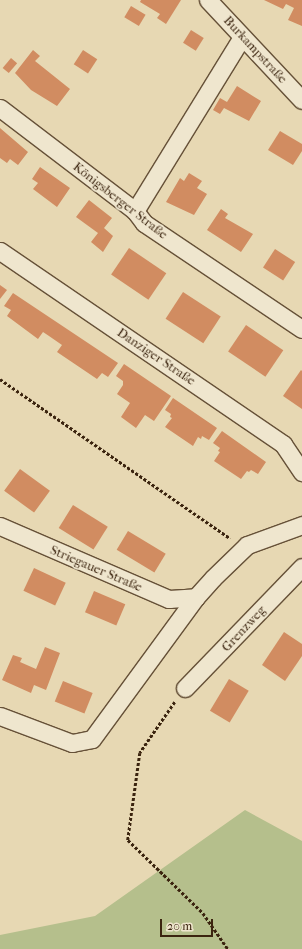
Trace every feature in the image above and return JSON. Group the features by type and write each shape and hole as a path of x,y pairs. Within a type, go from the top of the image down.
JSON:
{"street":[{"name":"Burkampstraße","path":"208,0 302,100"},
{"path":"135,211 242,37"},
{"name":"Königsberger Straße","path":"0,108 135,211 144,223 302,329"},
{"name":"Danziger Straße","path":"0,251 283,444 302,472"},
{"path":"0,716 72,744 92,739 196,597 247,545 302,525"},
{"name":"Striegauer Straße","path":"0,526 170,599 196,597"},
{"name":"Grenzweg","path":"185,688 302,567"}],"path":[{"path":"0,379 227,537 247,545"},
{"path":"185,688 140,753 128,840 203,913 228,949"}],"green space":[{"path":"245,810 302,841 302,949 0,949 0,935 95,916"}],"building":[{"path":"141,0 181,0 166,24 157,18 160,14 140,2"},
{"path":"264,0 302,0 302,26 288,20 294,8 286,4 283,9"},
{"path":"131,6 146,15 139,26 124,17"},
{"path":"191,30 204,38 196,51 183,43"},
{"path":"33,50 40,56 35,61 70,89 57,106 31,90 15,73"},
{"path":"83,50 97,59 88,74 74,64"},
{"path":"11,58 17,63 9,73 3,68"},
{"path":"237,86 261,101 249,121 224,108 220,114 213,110 220,98 227,102"},
{"path":"0,128 28,152 18,165 10,159 7,163 0,158"},
{"path":"280,131 302,144 302,151 293,165 268,150"},
{"path":"40,167 70,188 57,207 33,189 38,183 32,179"},
{"path":"189,173 202,181 197,188 207,194 194,215 166,202 180,178 184,181"},
{"path":"89,200 112,218 104,228 113,236 103,252 91,242 98,233 76,217"},
{"path":"221,209 228,214 225,218 253,234 241,252 207,230"},
{"path":"129,248 166,273 148,300 111,275"},
{"path":"275,249 295,262 283,281 263,267"},
{"path":"0,285 7,290 0,299"},
{"path":"183,292 221,317 203,343 166,319"},
{"path":"13,293 118,363 108,377 102,373 97,379 57,352 62,345 43,332 38,339 7,316 11,310 4,306"},
{"path":"246,325 283,350 265,377 228,352"},
{"path":"124,364 171,396 154,421 145,415 136,428 121,417 130,403 117,394 123,385 123,381 116,376"},
{"path":"301,370 302,371 302,409 283,396"},
{"path":"173,398 217,428 209,440 202,436 201,439 198,437 193,446 165,427 172,418 170,417 171,414 165,410"},
{"path":"222,431 266,462 258,474 251,470 249,472 247,471 241,479 214,461 220,452 218,451 220,448 213,443"},
{"path":"20,469 50,491 34,513 4,491"},
{"path":"73,505 108,527 93,550 59,528"},
{"path":"128,531 166,554 154,573 117,550"},
{"path":"34,568 66,583 55,605 23,591"},
{"path":"94,591 125,604 116,625 85,612"},
{"path":"284,632 302,644 302,656 285,681 262,665"},
{"path":"45,647 60,653 46,690 34,685 31,693 2,680 13,655 22,658 20,662 36,669"},
{"path":"229,679 249,691 230,723 210,711"},
{"path":"63,681 93,693 84,713 55,701"}]}
